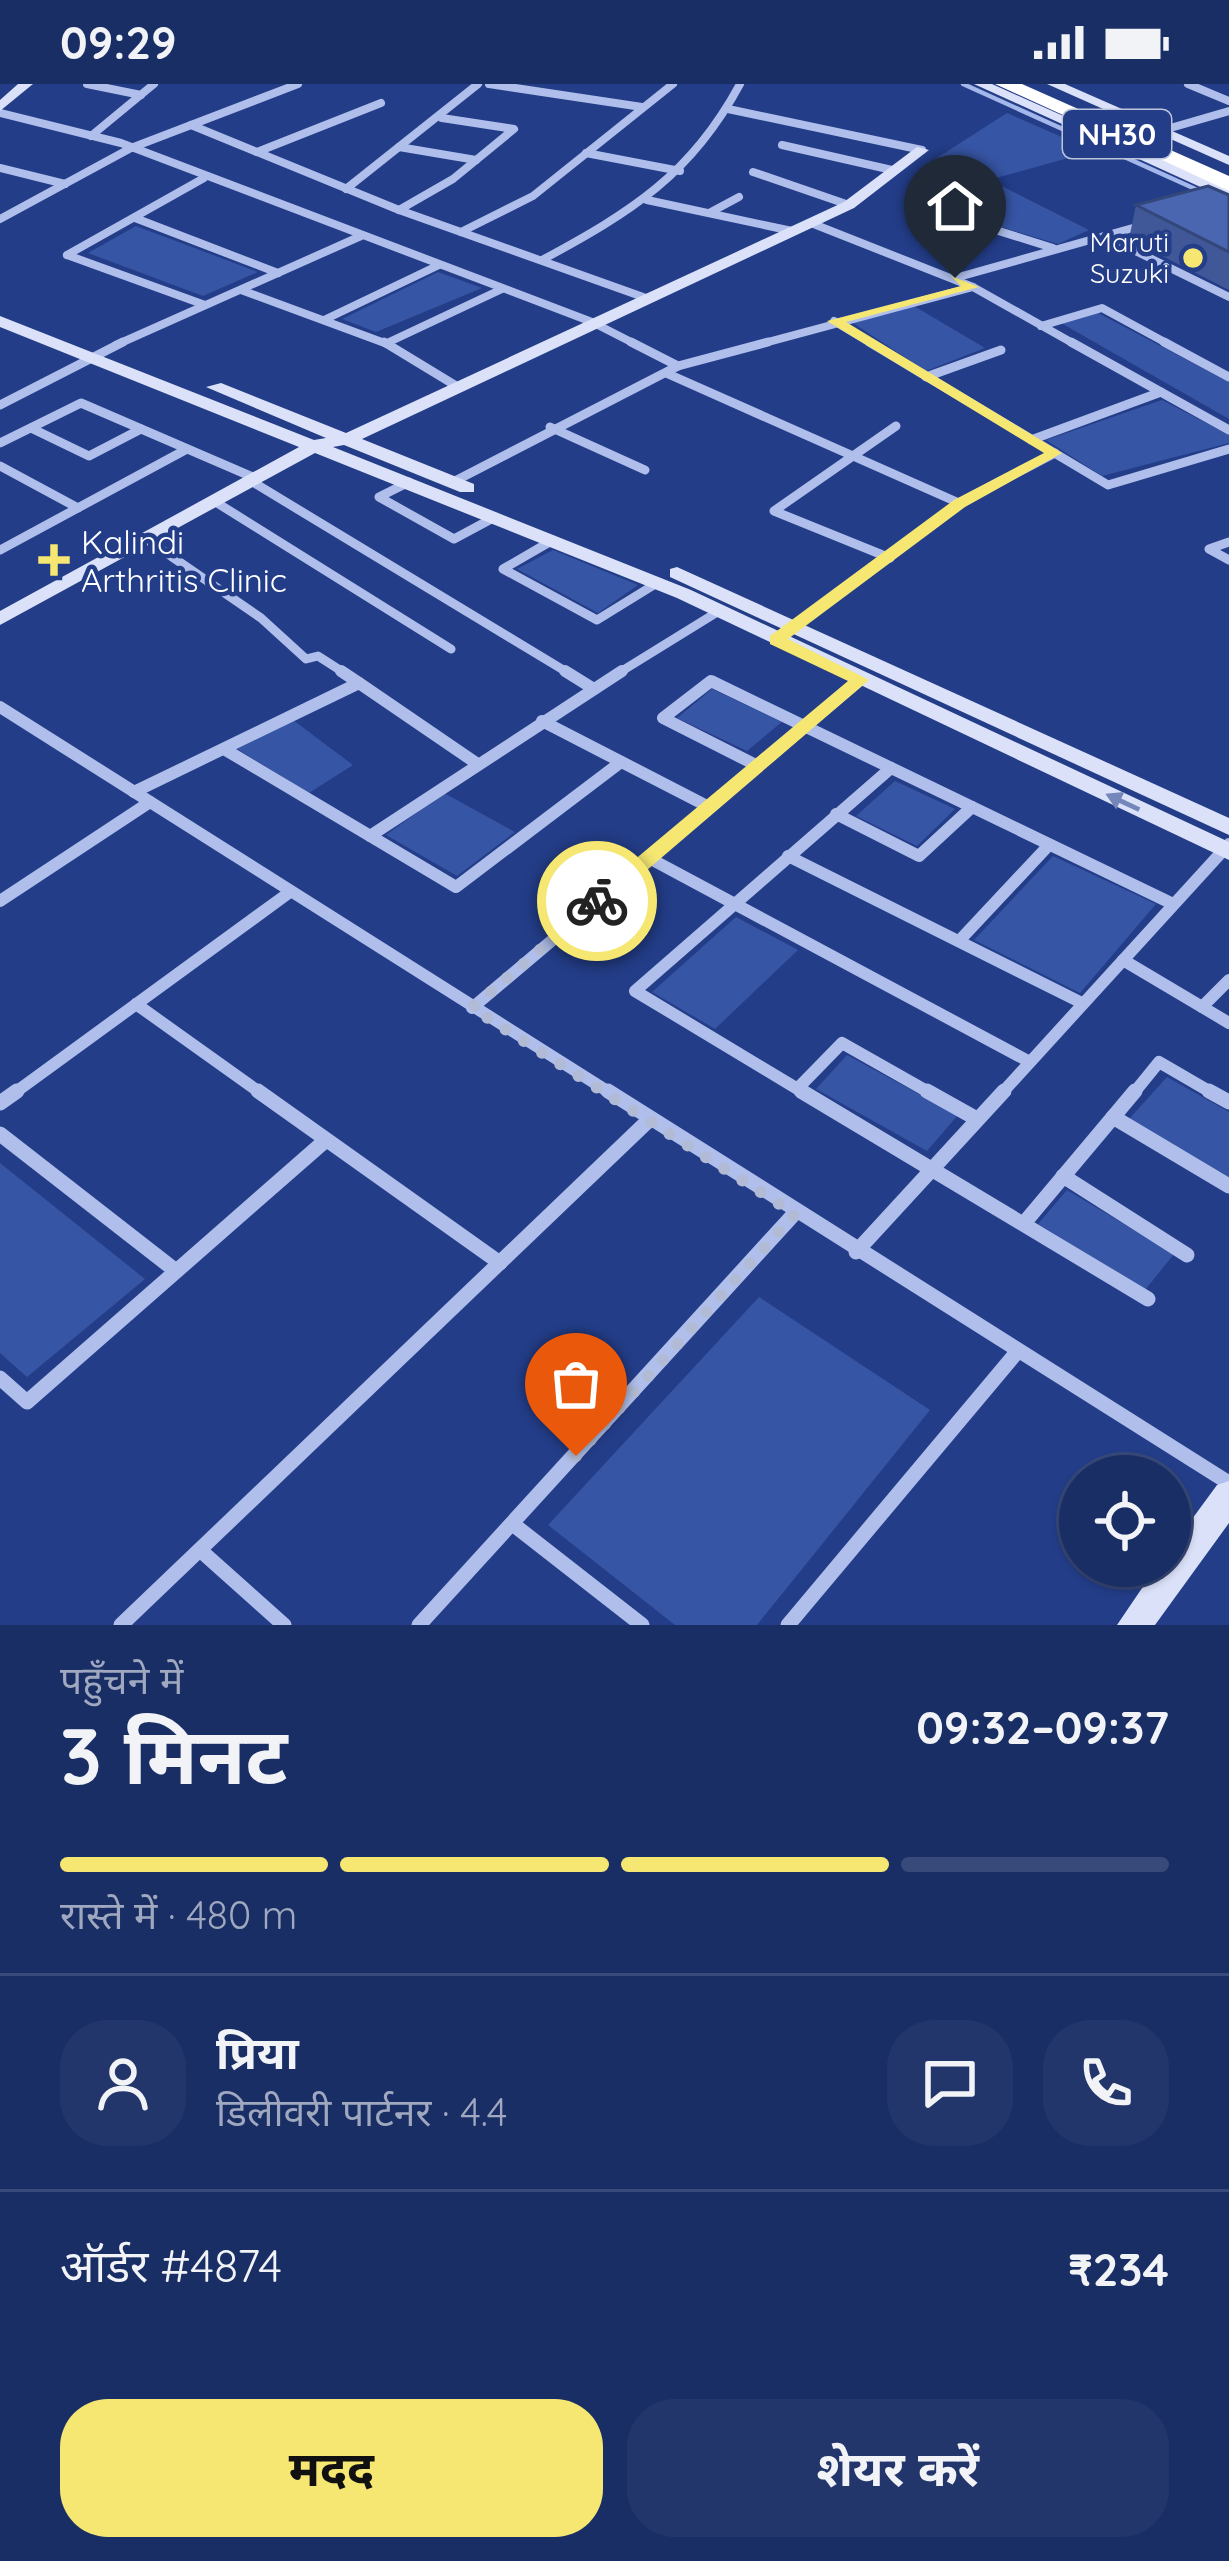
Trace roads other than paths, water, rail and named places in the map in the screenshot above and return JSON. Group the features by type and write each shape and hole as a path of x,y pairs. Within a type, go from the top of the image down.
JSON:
{"highway":[{"name":"NH30","path":"1005,84 1229,184"},
{"name":"NH30","path":"1034,84 1229,166"}],"street":[{"path":"26,84 0,110 131,148 592,322 678,366"},
{"path":"87,84 141,94"},
{"path":"91,136 154,84"},
{"path":"0,219 131,148 298,84"},
{"path":"346,189 442,118 478,84"},
{"path":"490,84 643,107"},
{"path":"460,232 533,196 673,84"},
{"path":"542,260 647,200 680,171 719,130 740,84"},
{"path":"981,84 1226,201"},
{"path":"1188,84 1229,101"},
{"path":"1066,86 1229,166"},
{"path":"256,153 381,103"},
{"path":"728,109 922,150"},
{"path":"1160,131 1229,111"},
{"path":"399,210 514,129 442,118"},
{"path":"191,125 399,210 646,298"},
{"path":"782,145 892,170"},
{"path":"399,147 476,160"},
{"path":"0,619 316,445 348,440 849,205 922,150"},
{"path":"586,153 680,171"},
{"path":"0,168 65,184"},
{"path":"753,172 849,205"},
{"path":"204,178 67,255 205,305"},
{"path":"710,212 739,196"},
{"path":"647,200 792,231"},
{"path":"922,207 1055,249"},
{"path":"134,218 278,273"},
{"path":"955,278 1161,220"},
{"path":"811,223 955,278 1229,430"},
{"path":"0,405 104,352 361,236"},
{"path":"1105,236 1229,297"},
{"path":"324,320 439,265"},
{"path":"453,482 550,427 678,366 973,287"},
{"path":"386,343 502,289"},
{"path":"239,290 386,343 458,386"},
{"path":"0,304 316,445 657,583 1078,781 1228,843"},
{"path":"1041,326 1102,308 1229,377"},
{"path":"0,321 104,352 348,440 795,626 1098,765 1228,843"},
{"path":"834,321 1108,485 1229,448"},
{"path":"926,377 1000,350"},
{"path":"666,373 846,458 959,503"},
{"path":"1031,440 1161,392"},
{"path":"0,443 81,403 253,480 594,689"},
{"path":"890,558 774,512 896,426"},
{"path":"550,427 645,470"},
{"path":"31,428 88,456 141,429"},
{"path":"0,550 187,449"},
{"path":"776,640 959,503 1055,453"},
{"path":"0,466 78,508"},
{"path":"409,482 379,497 454,539 495,517"},
{"path":"214,501 451,649"},
{"path":"146,538 261,618 306,659 318,656 476,763"},
{"path":"553,540 503,569 597,620 657,583"},
{"path":"1229,542 1209,549 1229,560"},
{"path":"370,836 476,763 719,611"},
{"path":"472,1008 860,680"},
{"path":"758,766 663,718 711,681 1173,904"},
{"path":"134,792 359,683"},
{"path":"932,713 952,698"},
{"path":"0,706 795,1214 1229,1483"},
{"path":"542,722 709,807"},
{"path":"224,749 456,887 621,762"},
{"path":"1078,781 1098,765"},
{"path":"891,768 635,991 934,1166 1148,1299"},
{"path":"0,901 150,802"},
{"path":"836,814 920,856 972,807"},
{"path":"856,1252 1228,843"},
{"path":"959,941 1049,844"},
{"path":"788,856 1082,1004"},
{"path":"649,858 1030,1062"},
{"path":"0,1103 290,892"},
{"path":"1123,960 1229,1023"},
{"path":"1202,1007 1229,980"},
{"path":"136,1004 500,1263"},
{"path":"799,1087 842,1042 977,1119"},
{"path":"1024,1222 1159,1062 1229,1102"},
{"path":"1113,1117 1229,1186"},
{"path":"121,1625 649,1120"},
{"path":"0,1134 176,1271"},
{"path":"0,1378 26,1402 326,1140"},
{"path":"1063,1176 1187,1255"},
{"path":"419,1625 795,1214"},
{"path":"788,1625 1017,1352"},
{"path":"1134,1625 1229,1496"},
{"path":"514,1525 642,1625"},
{"path":"200,1550 284,1625"}],"waterway":[{"path":"963,84 1202,192"}],"place":[{"name":"Maruti Suzuki","path":"1193,258"},
{"name":"Kalindi Arthritis Clinic","path":"54,560"}]}
